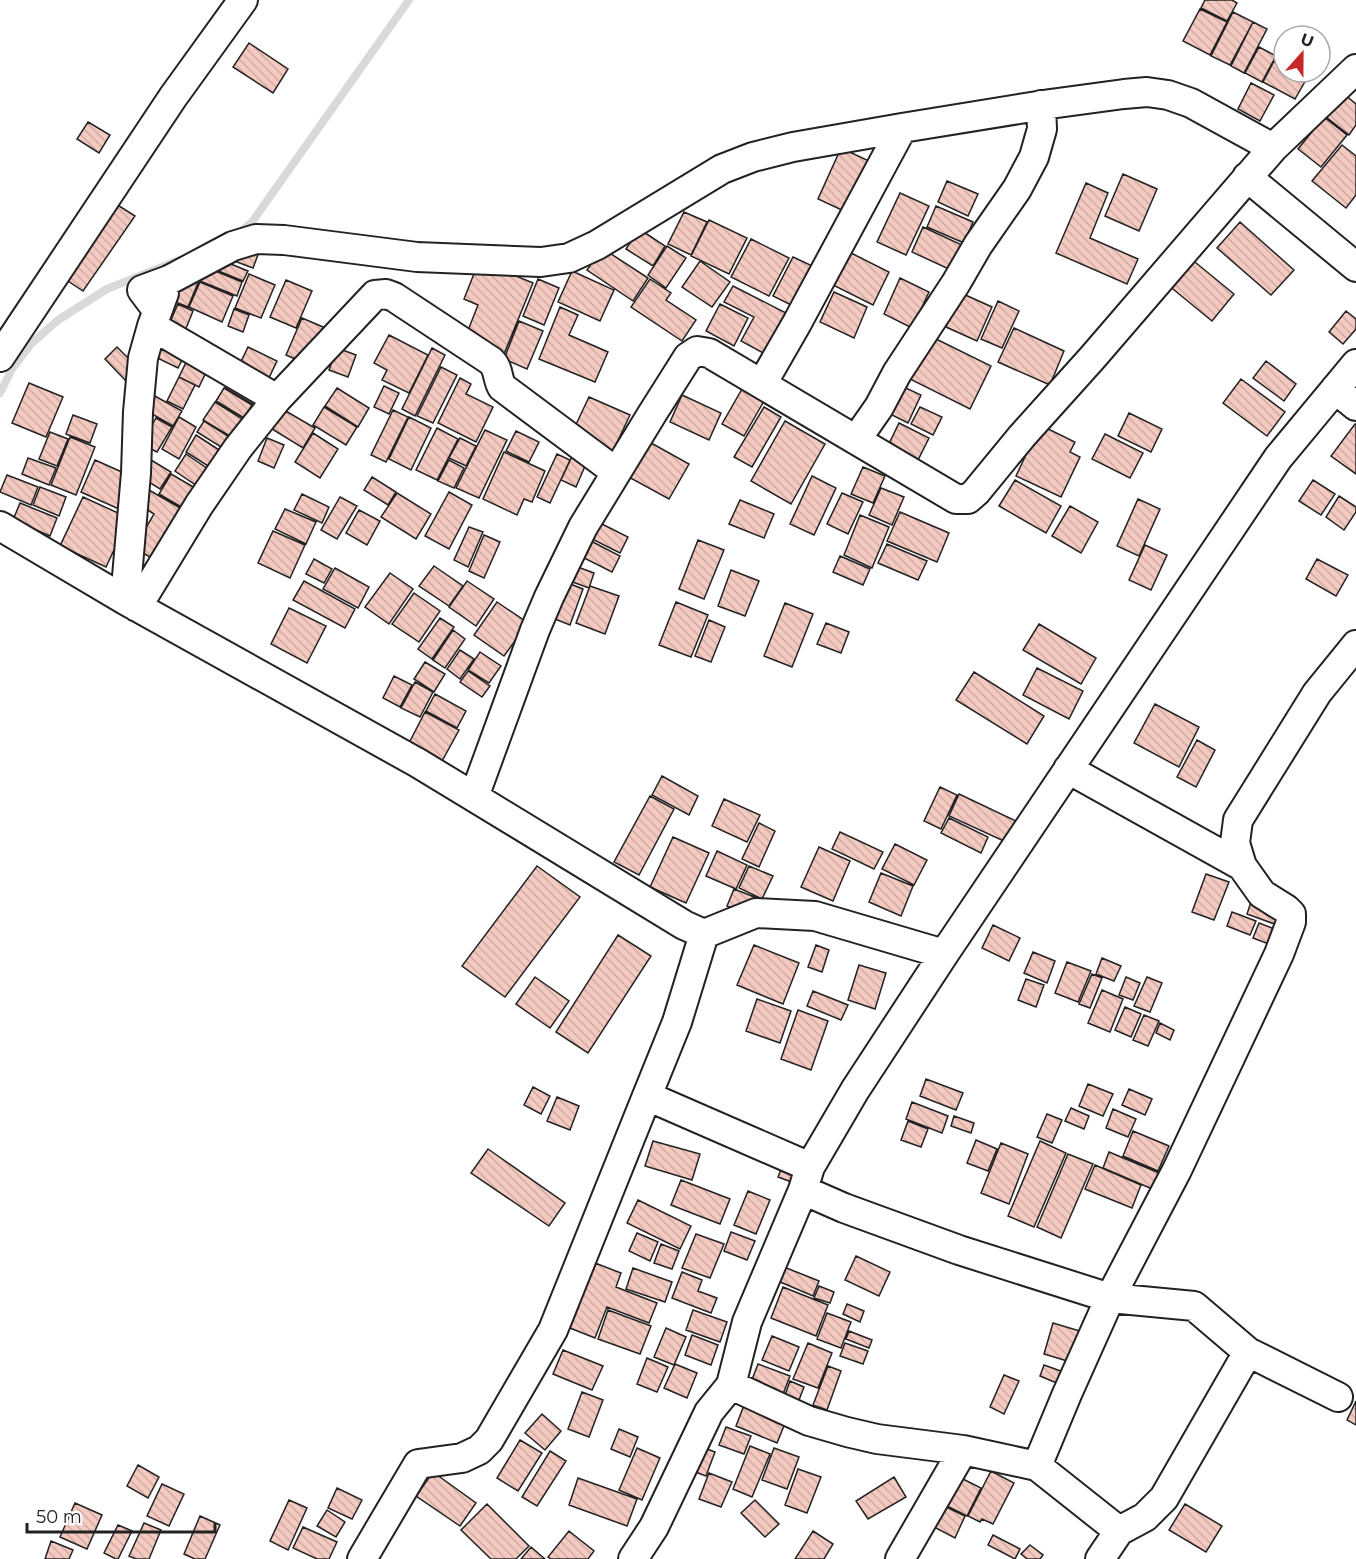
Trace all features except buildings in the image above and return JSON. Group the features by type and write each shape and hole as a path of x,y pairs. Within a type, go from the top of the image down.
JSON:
{"street":[{"path":"0,357 173,97 243,0"},
{"path":"474,797 531,641 549,597 583,527 688,357 697,351 709,353 956,499 968,499 1273,148 1356,69"},
{"path":"277,399 155,318 142,290 169,280 233,246 256,240 284,240 417,257 541,262 569,258 597,245 722,169 753,157 793,147 902,128 1124,94 1147,92 1168,94 1191,103 1273,148"},
{"path":"856,440 956,284 978,245 1017,189 1034,157 1042,129 1041,105"},
{"path":"762,384 902,128"},
{"path":"1247,177 1356,267"},
{"path":"131,603 174,544 238,448 277,399 375,295 386,294 394,297 494,363 502,387 616,472"},
{"path":"131,603 138,412 143,358 155,318"},
{"path":"633,1559 654,1527 709,1412 731,1385 747,1322 807,1179 855,1090 1278,458 1346,398 1356,364"},
{"path":"0,526 131,603 418,763 684,925 704,934 756,913 815,916 944,954"},
{"path":"1037,1466 1110,1298 1177,1170 1279,954 1291,922 1291,914 1262,894 1242,866 1235,843 1238,820 1317,693 1356,645"},
{"path":"1068,769 1242,866"},
{"path":"362,1559 418,1464 462,1458 479,1450 489,1440 553,1330 677,1022 704,934"},
{"path":"647,1096 807,1179 844,1208 959,1250 1110,1298 1194,1306 1248,1352 1338,1397"},
{"path":"1100,1559 1119,1531 1145,1517 1164,1497 1248,1352"},
{"path":"731,1385 809,1421 847,1432 963,1450 1037,1466 1119,1531"},
{"path":"900,1559 963,1450"}],"waterway":[{"path":"239,233 252,222 409,0"},
{"path":"0,393 12,369 31,344 58,320 107,289 179,260"}]}
